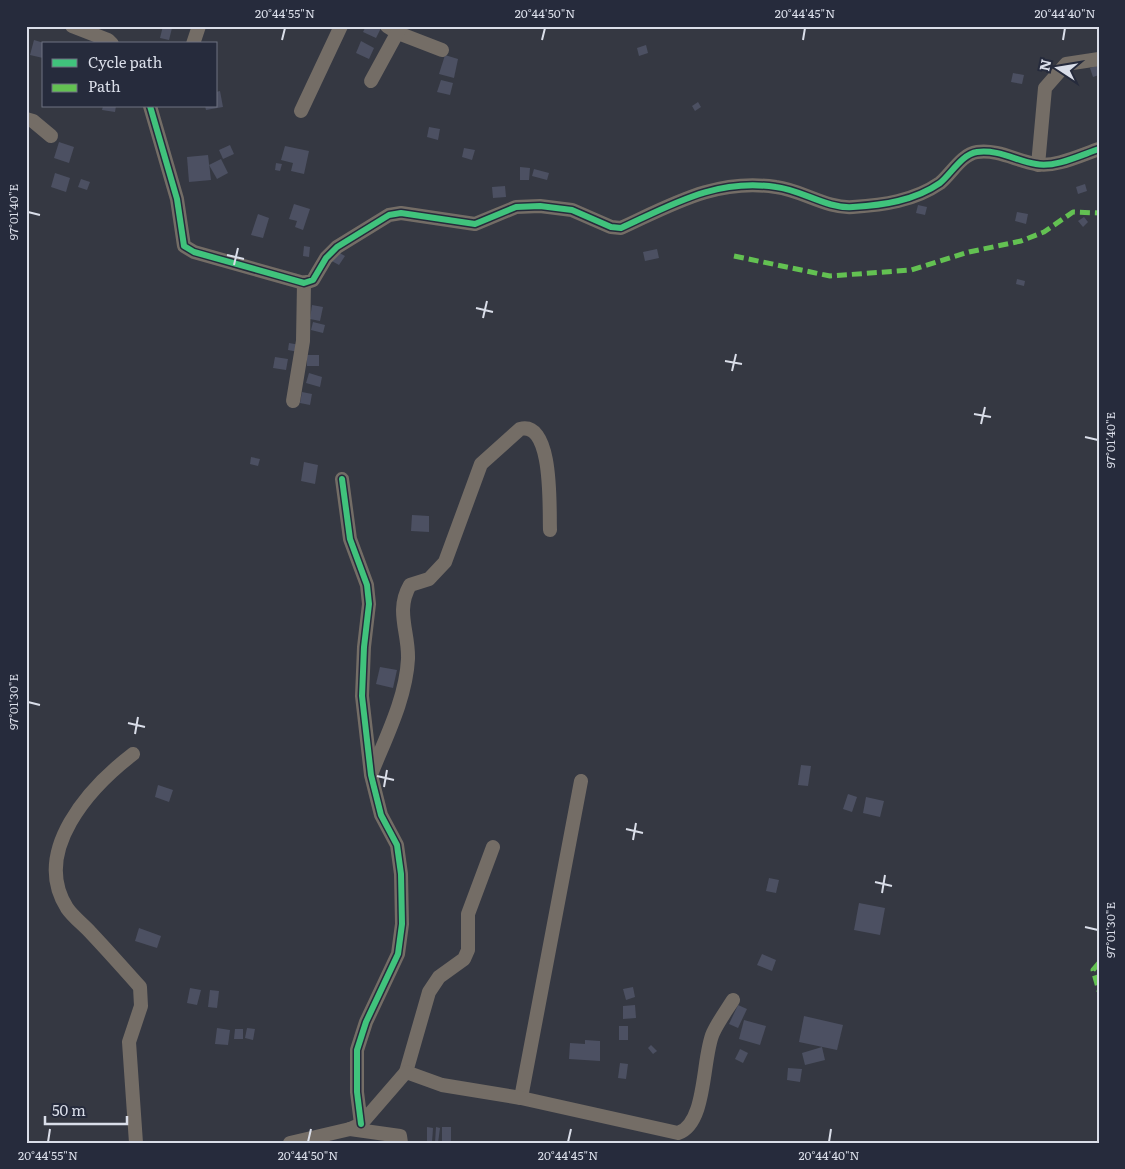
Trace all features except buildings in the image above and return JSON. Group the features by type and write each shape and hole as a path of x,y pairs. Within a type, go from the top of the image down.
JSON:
{"street":[{"path":"72,26 110,42"},
{"path":"194,42 199,26"},
{"path":"301,111 341,26"},
{"path":"371,81 395,29 442,50"},
{"path":"1038,164 1045,88 1066,64 1099,59"},
{"path":"151,108 177,199 184,246 194,252 304,283 313,280 326,258 337,247 389,215 401,213 475,224 516,207 540,206 572,210 611,227 621,228 686,198 719,187 777,187 850,208 892,204 917,194 940,182 956,166 975,152 990,151 1038,164 1049,164 1099,150"},
{"path":"26,119 33,121 51,136"},
{"path":"293,401 303,341 304,283"},
{"path":"371,775 402,691 408,658 403,615 403,596 410,585 429,579 445,562 481,464 520,429 530,430 540,440 547,456 550,530"},
{"path":"342,479 350,540 367,585 369,604 364,647 362,696 371,775 381,814 397,845 401,874 402,924 398,954 366,1022 357,1050 356,1127"},
{"path":"133,754 109,772 77,811 59,847 55,870 58,885 67,908 140,988 140,1006 129,1042 136,1143"},
{"path":"521,1098 581,781"},
{"path":"356,1127 406,1072 429,992 439,977 464,959 468,950 468,914 493,847"},
{"path":"406,1072 442,1085 521,1098 678,1133 686,1130 691,1123 704,1081 712,1034 733,1000"},
{"path":"290,1143 356,1127 392,1133 400,1136 401,1143"}],"marked path":[{"path":"734,256 830,276 911,270 969,252 1021,241 1044,232 1073,212 1099,213"},
{"path":"1099,963 1093,970 1099,991"}],"cycle path":[{"path":"151,108 177,199 184,246 194,252 304,283 313,280 326,258 337,247 389,215 401,213 475,224 516,207 540,206 572,210 611,227 621,228 696,195 734,186 755,185 786,189 843,207 864,206 898,201 920,194 940,183 966,156 977,152 992,152 1043,165 1068,160 1099,149"},
{"path":"342,479 350,539 367,585 369,604 364,647 362,696 371,775 381,815 397,845 401,874 402,924 398,954 366,1022 357,1050 357,1092 361,1124"}]}
